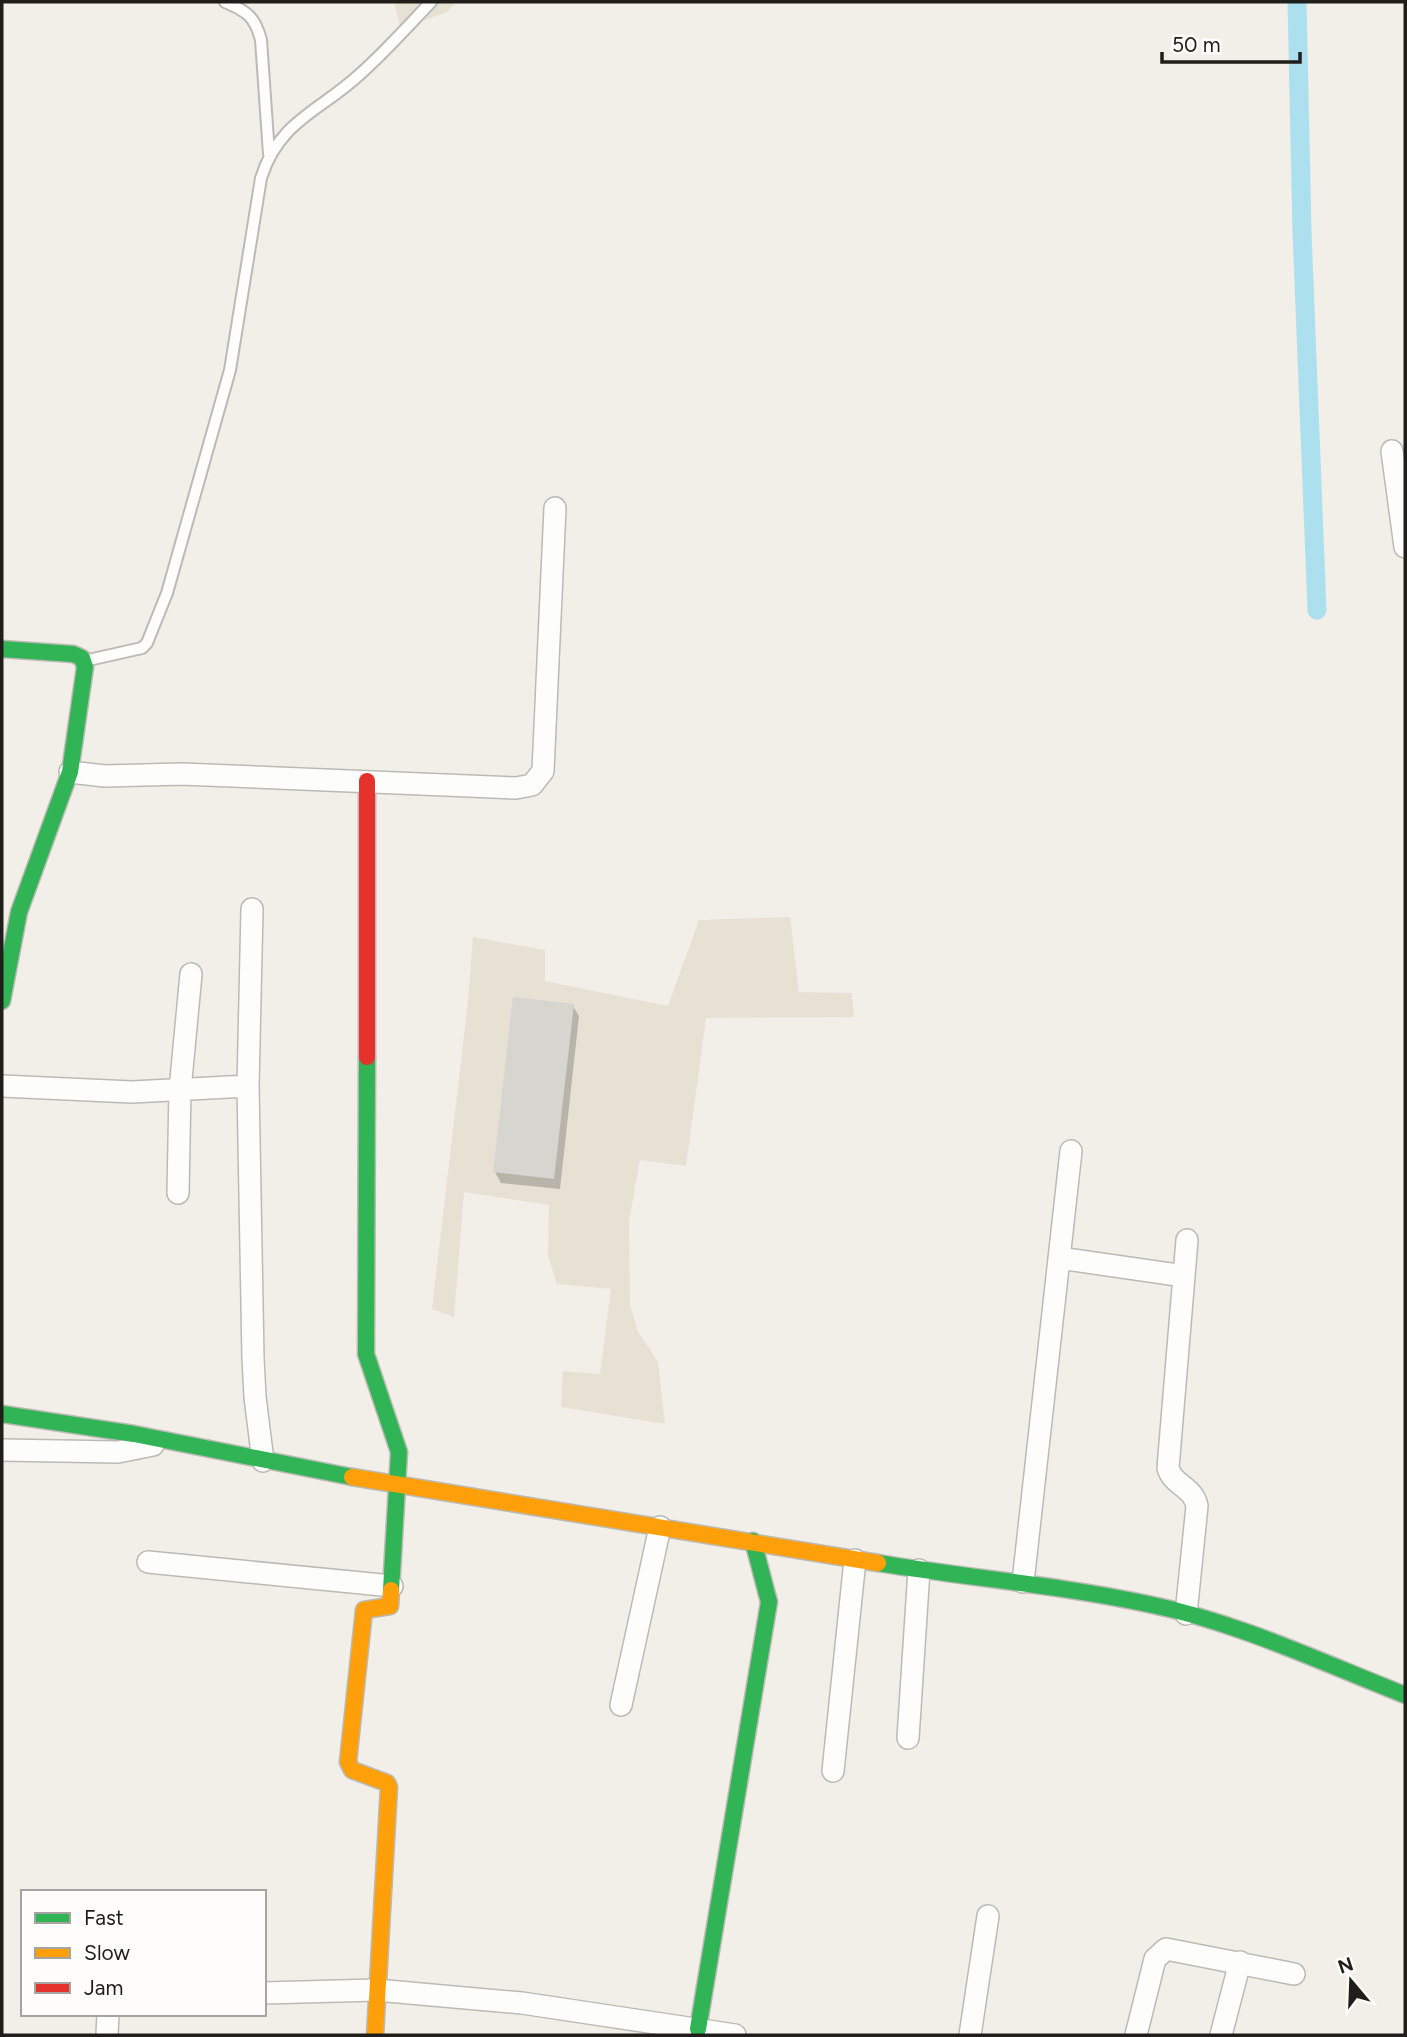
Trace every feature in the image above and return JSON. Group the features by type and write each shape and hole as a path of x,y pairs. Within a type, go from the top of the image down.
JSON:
{"main road":[{"path":"2,649 74,654 84,661 70,772 19,912 2,1001"},
{"path":"367,781 366,1354 399,1452 392,1586 388,1609 364,1610 348,1762 352,1770 387,1783 389,1787 375,2035"},
{"path":"2,1414 164,1441 397,1486 753,1541 919,1570 1023,1581 1150,1604 1231,1627 1405,1695"},
{"path":"698,2029 769,1602 764,1574 753,1541"}],"street":[{"path":"1392,450 1405,547"},
{"path":"70,772 105,776 182,774 516,788 532,785 543,771 555,508"},
{"path":"252,909 248,1086 255,1397 263,1461"},
{"path":"178,1193 180,1090 191,974"},
{"path":"2,1086 132,1092 248,1086"},
{"path":"1023,1581 1071,1151"},
{"path":"1186,1614 1197,1506 1193,1492 1172,1478 1168,1468 1187,1240"},
{"path":"1059,1258 1184,1276"},
{"path":"2,1450 118,1452 141,1449 164,1441"},
{"path":"621,1705 660,1527"},
{"path":"833,1771 855,1560"},
{"path":"148,1562 392,1586"},
{"path":"908,1738 919,1570"},
{"path":"970,2035 988,1916"},
{"path":"1136,2035 1155,1959 1162,1951 1178,1949 1294,1974"},
{"path":"1221,2035 1240,1962"},
{"path":"266,1993 376,1990 522,2003 735,2035"},
{"path":"107,2035 108,2016"}],"lane":[{"path":"84,661 142,648 147,643 167,593 230,370 261,178 268,154 261,40 257,23 251,15 225,2"},
{"path":"268,154 307,112 358,76 431,2"}],"shaded area":[{"path":"394,2 456,2 447,12 401,29"},
{"path":"790,917 799,992 852,993 854,1017 706,1018 686,1166 640,1160 629,1221 630,1305 638,1332 658,1362 665,1424 561,1407 563,1371 600,1374 611,1289 557,1284 548,1256 549,1205 464,1192 454,1317 432,1309 468,1002 473,937 545,950 545,981 668,1006 699,920"}],"building":[{"path":"513,997 574,1004 554,1179 493,1172"}],"waterway":[{"path":"1297,2 1302,232 1317,610"}],"traffic: fast":[{"path":"2,649 73,654 82,658 85,667 70,772 19,912 2,1001"},
{"path":"367,1057 366,1354 399,1452 391,1590"},
{"path":"2,1414 134,1434 352,1477"},
{"path":"698,2029 769,1602 753,1541"},
{"path":"878,1563 1081,1592 1181,1612 1246,1632 1405,1695"}],"traffic: slow":[{"path":"352,1477 878,1563"},
{"path":"375,2035 389,1787 387,1783 352,1770 348,1762 364,1610 390,1606 391,1590"}],"traffic: jam":[{"path":"367,781 367,1057"}]}
